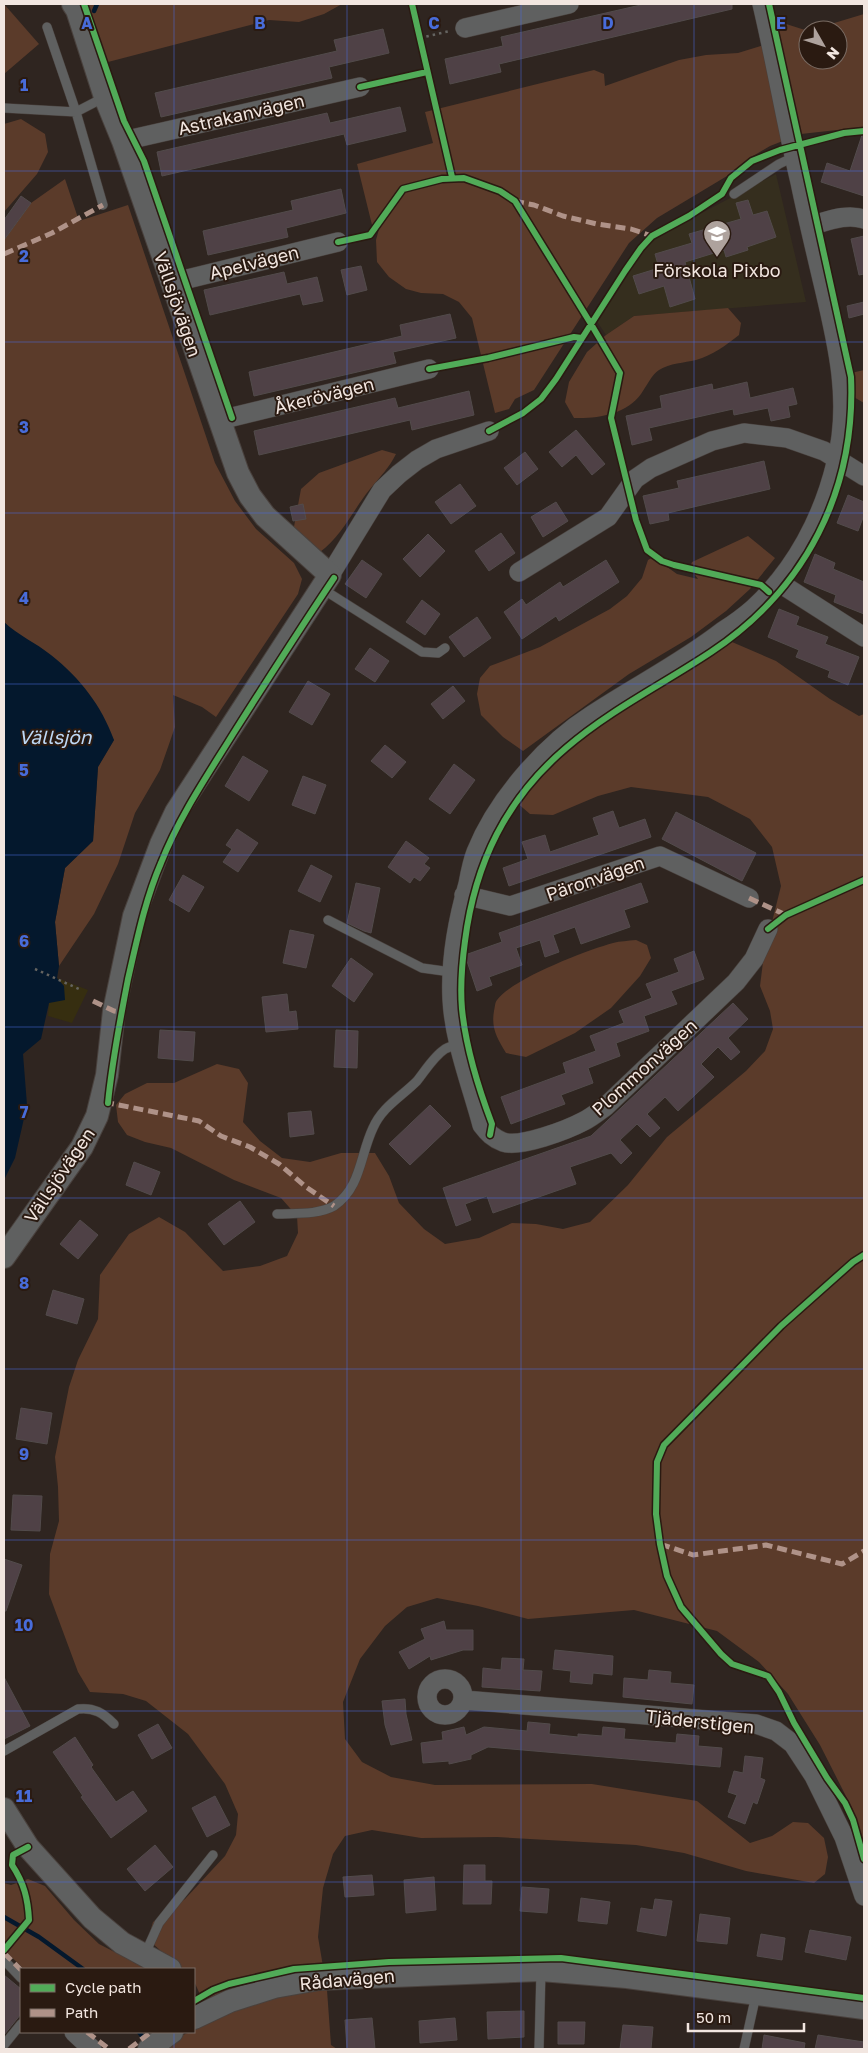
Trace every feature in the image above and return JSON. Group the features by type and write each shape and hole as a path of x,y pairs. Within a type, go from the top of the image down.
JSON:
{"street":[{"name":"Vällsjövägen","path":"73,4 105,97 123,141 238,473 250,496 265,516 325,581"},
{"path":"465,28 568,4"},
{"name":"Plommonvägen","path":"762,4 794,157 834,330 843,381 843,418 838,459 828,494 798,556 778,582 753,609 695,653 589,717 545,753 513,790 488,829 475,854 464,895 454,937 452,972 452,1002 459,1043 482,1125 490,1136 504,1142 516,1144 539,1139 583,1121 606,1106 736,982 754,959 768,929"},
{"name":"Astrakanvägen","path":"123,141 360,87"},
{"path":"810,226 843,217 855,216 864,219"},
{"name":"Apelvägen","path":"171,283 338,242"},
{"name":"Åkerövägen","path":"220,420 429,369"},
{"name":"Vällsjövägen","path":"4,1257 82,1147 97,1116 107,1075 114,1012 134,916 158,851 176,812 382,490 417,460 436,449 489,431"},
{"path":"519,572 608,517 635,480 651,468 712,441 744,434 787,438 824,451 864,476"},
{"path":"778,582 864,636"},
{"name":"Päronvägen","path":"464,895 510,906 660,856 749,898"},
{"name":"Tjäderstigen","path":"464,1700 756,1724 776,1731 793,1744 814,1776 844,1837 864,1896"},
{"path":"4,1808 28,1846 92,1918 109,1934 168,1968"},
{"name":"Rådavägen","path":"196,2011 274,1987 320,1979 541,1970 627,1977 864,2008"},
{"path":"75,2033 92,2049"},
{"path":"149,2049 171,2033"}],"lane":[{"path":"47,27 76,112 103,205"},
{"path":"4,108 76,112 105,97"},
{"path":"734,194 779,164 794,157"},
{"path":"325,581 422,652 438,653 445,648"},
{"path":"328,920 422,968 452,972"},
{"path":"277,1214 319,1211 334,1206 356,1181 373,1127 389,1104 415,1083 444,1049 459,1043"},
{"path":"4,1751 78,1708 90,1708 103,1713 114,1724"},
{"path":"145,1954 159,1923 213,1855"},
{"path":"4,1960 20,1977"},
{"path":"539,2049 541,1970"},
{"path":"744,2049 756,1995"},
{"path":"4,2045 20,2025"}],"path":[{"path":"420,38 465,28"},
{"path":"360,87 428,72"},
{"path":"35,970 81,990"}],"shaded area":[{"path":"4,4 39,44 4,74"},
{"path":"86,4 342,4 324,14 299,22 269,20 108,62"},
{"path":"864,14 864,127 801,134 770,146 748,159 732,173 657,218 629,243 534,390 515,399 509,409 495,413 472,318 459,302 443,294 421,293 406,289 389,277 377,262 376,240 379,229 373,229 357,164 433,143 425,112 594,70 604,74 605,86 679,60 706,55 738,53 774,42 780,22 798,28 798,70 848,70 848,20 844,20"},
{"path":"21,119 45,134 48,152 37,174 4,212 4,124"},
{"name":"Förskola Pixbo","path":"776,174 806,302 634,316 606,335 596,320 626,273 650,243 675,227"},
{"path":"65,179 79,221 128,205 215,463 235,501 256,529 294,563 302,579 298,594 216,717 202,707 173,695 175,727 160,770 135,813 118,864 94,914 59,966 55,922 65,868 93,841 98,767 114,740 4,622 4,240 31,203"},
{"path":"728,308 741,323 739,335 729,343 702,358 659,370 635,401 620,411 602,416 574,418 565,402 569,382 587,352 606,335 634,316"},
{"path":"864,370 864,403 852,396 851,373"},
{"path":"382,450 396,454 341,531 328,546 320,552 293,532 301,489 319,473"},
{"path":"748,536 775,558 750,589 726,611 691,637 629,674 523,751 503,737 481,715 477,694 480,678 490,666 540,647 610,609 627,596 642,578 648,560 653,557 677,574 698,579 690,568 692,562"},
{"path":"732,642 776,661 830,699 859,716 864,714 864,1842 853,1810 820,1745 788,1694 759,1662 717,1631 634,1610 528,1619 437,1598 407,1607 385,1626 360,1659 343,1702 345,1739 362,1762 391,1777 435,1785 592,1784 697,1801 750,1843 772,1836 793,1822 808,1823 824,1838 828,1857 825,1874 814,1883 746,1871 684,1853 636,1845 497,1837 421,1838 372,1830 345,1836 333,1854 323,1888 318,1937 327,1990 331,2045 337,2049 164,2049 182,2036 188,2033 195,2033 195,2028 208,2021 209,2015 195,1983 195,1968 179,1968 148,1939 153,1922 185,1899 225,1856 236,1835 238,1814 225,1784 188,1734 146,1701 123,1694 90,1692 78,1672 49,1594 50,1554 59,1521 55,1457 69,1387 78,1360 98,1319 100,1275 129,1234 159,1217 185,1232 223,1271 260,1266 287,1256 298,1233 297,1216 281,1198 234,1180 171,1148 145,1142 127,1135 118,1122 116,1105 125,1094 147,1083 174,1083 217,1064 239,1069 248,1083 243,1122 260,1141 282,1158 310,1162 341,1153 375,1153 389,1176 399,1203 424,1229 445,1244 479,1238 512,1223 536,1224 563,1229 590,1222 628,1185 667,1137 746,1071 765,1051 773,1029 770,1011 760,986 764,954 781,886 772,847 750,819 708,797 631,787 598,796 553,815 530,814 516,802 547,763 614,714"},
{"path":"636,940 647,945 651,958 640,976 611,1008 575,1033 526,1057 506,1053 497,1038 493,1023 496,1002 505,992 551,966 586,952 621,941"},
{"path":"28,1879 45,1886 74,1920 99,1944 143,1968 23,1968 4,1950 4,1883 11,1885"}],"sand":[{"path":"57,978 88,990 72,1023 48,1016 49,1003 64,986"}],"water":[{"name":"Vällsjön","path":"4,622 51,655 72,673 89,693 103,715 114,740 98,767 93,841 65,868 55,922 59,966 57,978 64,986 65,1000 49,1003 41,1039 23,1054 27,1105 15,1158 4,1180"}],"building":[{"path":"645,4 732,4 732,9 499,64 501,72 450,84 445,59 503,46 501,37"},
{"path":"383,29 389,53 329,67 332,78 161,117 155,93 337,51 334,40"},
{"path":"400,107 406,131 347,145 344,134 162,176 157,152 327,113 330,123"},
{"path":"862,135 864,136 864,196 821,182 827,163 850,171"},
{"path":"341,189 346,213 286,228 288,237 208,255 203,231 293,210 291,201"},
{"path":"21,196 31,203 4,240 4,220"},
{"path":"748,200 753,215 767,211 776,237 747,247 748,250 726,257 724,250 685,262 695,299 670,307 664,286 639,294 633,276 659,268 655,254 692,243 689,234 741,219 736,203"},
{"path":"864,236 864,274 859,275 851,239"},
{"path":"361,266 367,290 347,295 341,270"},
{"path":"284,272 287,284 317,277 323,301 303,305 300,294 210,315 204,290"},
{"path":"864,302 864,314 849,318 847,306"},
{"path":"450,314 456,338 393,352 396,363 254,396 249,372 402,336 400,325"},
{"path":"747,382 750,398 793,388 797,404 788,406 790,417 771,421 768,408 734,415 733,409 649,428 652,440 632,445 626,416 662,408 660,396 712,384 713,390"},
{"path":"469,391 474,415 412,430 410,420 259,455 254,431 395,398 398,408"},
{"path":"576,430 605,464 592,475 576,455 562,467 549,452"},
{"path":"525,452 538,469 517,485 504,468"},
{"path":"764,461 770,489 668,513 669,520 650,524 643,496 679,488 677,481"},
{"path":"460,484 476,506 451,524 435,502"},
{"path":"848,495 864,502 864,515 858,531 837,523"},
{"path":"556,502 568,521 543,537 531,517"},
{"path":"303,504 306,519 293,521 290,507"},
{"path":"501,533 515,553 489,571 475,551"},
{"path":"428,534 445,551 420,577 403,559"},
{"path":"815,554 835,563 833,569 864,582 864,614 834,602 836,595 804,582"},
{"path":"362,560 382,574 366,598 345,584"},
{"path":"606,560 619,582 559,621 556,616 522,639 504,612 522,599 526,605 560,582 563,587"},
{"path":"422,600 440,614 425,635 406,622"},
{"path":"779,609 799,617 796,625 828,637 825,644 859,657 848,685 828,677 830,671 796,657 799,650 768,637"},
{"path":"477,617 491,638 464,657 449,637"},
{"path":"370,648 389,661 375,682 355,669"},
{"path":"308,681 330,694 312,725 289,712"},
{"path":"453,686 465,701 443,719 431,704"},
{"path":"385,745 406,762 392,778 371,761"},
{"path":"243,756 268,771 249,801 225,786"},
{"path":"454,764 475,780 450,814 429,799"},
{"path":"303,776 326,785 315,814 292,805"},
{"path":"613,811 619,828 645,819 651,837 509,886 503,868 528,859 522,842 545,835 550,852 599,835 593,818"},
{"path":"676,812 756,853 742,881 662,839"},
{"path":"237,829 258,843 238,872 223,862 232,849 226,845"},
{"path":"406,841 429,858 424,864 430,868 420,881 414,877 410,883 388,867"},
{"path":"311,865 332,876 320,902 298,891"},
{"path":"183,875 204,887 189,912 169,900"},
{"path":"356,883 380,888 371,933 347,923"},
{"path":"641,883 648,902 624,910 630,927 581,944 575,927 553,935 559,952 545,957 540,940 516,948 522,965 489,977 492,985 477,991 465,955 502,942 499,933"},
{"path":"290,930 314,935 306,968 283,963"},
{"path":"694,951 704,979 671,991 677,1004 644,1016 649,1031 616,1043 620,1056 588,1068 593,1083 561,1095 565,1104 511,1124 501,1097 566,1073 563,1063 596,1051 590,1036 624,1023 619,1011 652,998 646,984 679,972 674,959"},
{"path":"351,958 373,974 354,1002 332,986"},
{"path":"287,994 289,1012 296,1011 298,1029 266,1032 262,997"},
{"path":"733,1003 748,1019 728,1038 740,1052 731,1060 718,1047 701,1064 714,1077 678,1111 665,1097 647,1114 660,1128 650,1137 637,1124 620,1140 632,1153 621,1164 611,1153 570,1167 576,1184 493,1213 487,1196 465,1204 471,1220 456,1226 443,1188 591,1136"},
{"path":"160,1030 195,1032 193,1061 158,1058"},
{"path":"336,1030 358,1031 357,1068 334,1067"},
{"path":"430,1105 451,1126 410,1165 389,1144"},
{"path":"311,1111 314,1134 290,1137 288,1113"},
{"path":"134,1162 160,1172 151,1195 126,1185"},
{"path":"240,1201 255,1222 224,1245 208,1224"},
{"path":"80,1220 98,1235 78,1259 60,1244"},
{"path":"53,1290 84,1299 77,1324 46,1315"},
{"path":"21,1408 52,1413 47,1444 16,1439"},
{"path":"13,1495 42,1496 40,1531 11,1530"},
{"path":"4,1559 22,1565 6,1611 4,1611"},
{"path":"444,1621 446,1630 473,1630 473,1650 463,1650 431,1660 430,1656 409,1669 399,1652 425,1639 421,1629"},
{"path":"555,1650 613,1656 612,1675 593,1673 592,1684 570,1682 571,1671 553,1669"},
{"path":"502,1658 524,1659 523,1670 542,1671 540,1691 482,1687 483,1668 501,1670"},
{"path":"649,1670 671,1672 670,1683 694,1685 692,1704 623,1697 624,1678 648,1680"},
{"path":"4,1677 30,1726 4,1739"},
{"path":"405,1699 406,1714 412,1740 391,1745 385,1725 382,1701"},
{"path":"528,1722 550,1724 549,1734 578,1737 578,1734 602,1736 603,1727 625,1729 624,1739 676,1743 677,1734 699,1736 698,1746 722,1748 720,1767 488,1747 471,1755 471,1759 449,1764 449,1761 423,1763 421,1743 443,1740 442,1732 464,1727 466,1735 484,1727 527,1731"},
{"path":"158,1724 172,1748 152,1759 138,1735"},
{"path":"75,1737 93,1765 91,1767 116,1802 133,1791 147,1811 111,1838 81,1797 83,1796 53,1752"},
{"path":"745,1756 763,1758 760,1778 765,1780 757,1804 753,1802 745,1824 728,1817 737,1795 728,1792 734,1771 743,1773"},
{"path":"215,1796 230,1825 207,1837 192,1808"},
{"path":"155,1845 173,1867 145,1891 127,1869"},
{"path":"464,1865 485,1865 485,1881 492,1881 491,1904 463,1904"},
{"path":"372,1875 374,1895 345,1897 343,1877"},
{"path":"434,1877 436,1910 406,1913 404,1880"},
{"path":"522,1887 549,1889 547,1913 520,1911"},
{"path":"581,1898 610,1902 607,1924 578,1921"},
{"path":"655,1899 672,1901 666,1936 637,1931 641,1908 653,1910"},
{"path":"700,1914 730,1918 727,1944 697,1941"},
{"path":"810,1930 851,1937 846,1960 805,1952"},
{"path":"761,1934 785,1938 782,1960 757,1956"},
{"path":"4,1975 20,1988 20,2015 4,2035"},
{"path":"524,2011 524,2037 488,2039 487,2012"},
{"path":"372,2018 375,2049 347,2049 345,2020"},
{"path":"455,2018 457,2040 420,2043 419,2021"},
{"path":"558,2022 585,2022 584,2044 558,2044"},
{"path":"623,2025 653,2027 651,2049 620,2049"},
{"path":"764,2035 805,2043 804,2049 762,2049"},
{"path":"818,2035 864,2042 864,2049 815,2049"}],"waterway":[{"path":"94,11 97,4"},
{"path":"4,1917 39,1937 82,1968"}],"marked path":[{"path":"514,201 534,205 563,216 631,229 652,236"},
{"path":"4,254 52,233 103,205"},
{"path":"749,898 786,915"},
{"path":"93,1001 114,1011 122,1012"},
{"path":"104,1102 199,1121 221,1136 250,1147 279,1164 306,1187 334,1206"},
{"path":"660,1544 693,1555 766,1545 842,1564 864,1551"},
{"path":"4,1953 20,1969"},
{"path":"88,2033 109,2049"},
{"path":"129,2049 150,2033"}],"cycle path":[{"path":"84,4 124,121 144,161 232,418"},
{"path":"412,4 452,177"},
{"path":"490,1135 492,1124 477,1082 466,1039 461,983 470,912 477,885 497,834 510,811 526,789 566,748 600,721 711,652 744,627 774,598 798,567 818,533 834,497 845,459 850,419 851,377 769,4"},
{"path":"360,87 427,72"},
{"path":"489,431 523,413 541,399 556,379 625,271 652,236 689,216 722,194 731,178 752,161 780,150 844,133 864,131"},
{"path":"338,242 370,235 403,189 442,179 464,178 500,191 515,201 620,373 611,418 636,520 647,550 662,561 761,585 769,592"},
{"path":"429,369 488,358 574,337 582,338"},
{"path":"108,1103 116,1041 128,979 150,891 168,846 204,781 334,578"},
{"path":"768,929 786,915 864,880"},
{"path":"864,1255 853,1262 781,1326 664,1445 657,1462 656,1514 667,1576 681,1607 721,1654 732,1664 768,1676 779,1692 794,1723 827,1778 845,1803 853,1820 864,1859"},
{"path":"4,1950 29,1920 25,1891 12,1865 13,1855 28,1847"},
{"path":"195,2000 213,1990 229,1984 294,1969 389,1962 561,1958 864,1998"}],"place":[{"name":"Förskola Pixbo","path":"717,258"}]}
